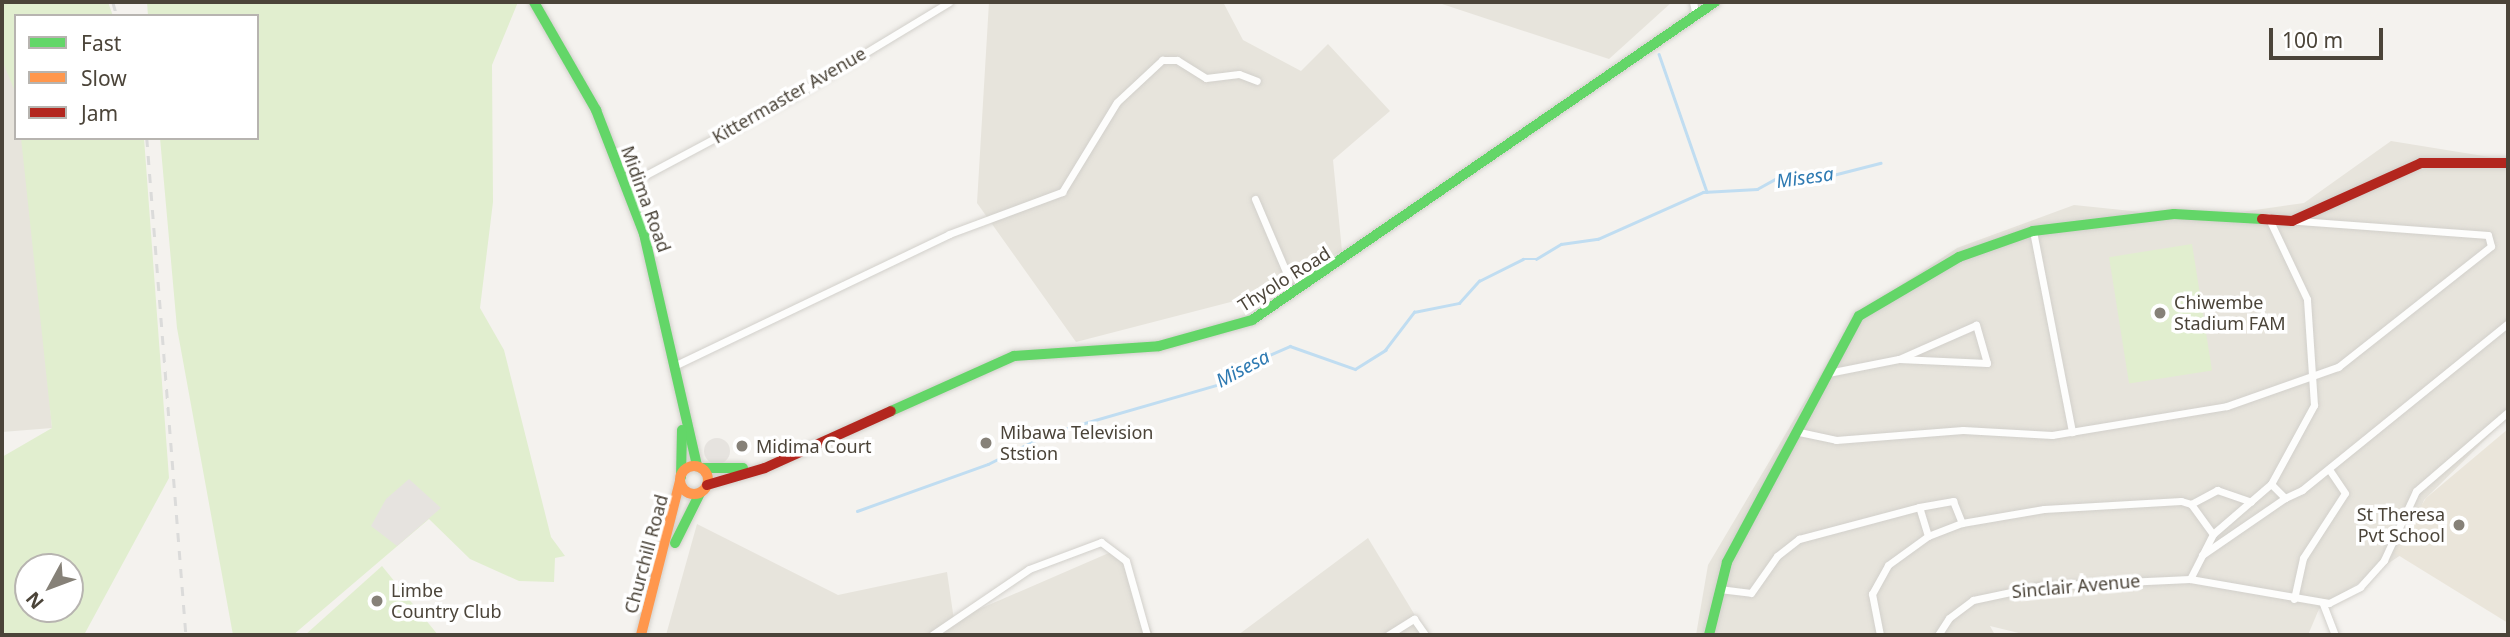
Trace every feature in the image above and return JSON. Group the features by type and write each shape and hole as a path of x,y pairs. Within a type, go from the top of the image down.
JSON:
{"main road":[{"name":"Midima Road","path":"534,2 596,110 627,185 676,365 683,424 681,479"},
{"name":"Thyolo Road","path":"703,489 773,464 1014,356 1203,338 1288,299 1715,2"},
{"path":"1709,635 1720,589 1740,537 1799,432 1852,325 1881,300 1959,257 2033,231 2174,215 2292,220 2421,163 2508,163"},
{"name":"Midima Road","path":"683,424 699,467 703,489"},
{"name":"Thyolo Road","path":"699,467 773,464"},
{"path":"699,467 681,479 685,490 703,489"},
{"name":"Churchill Road","path":"641,635 681,479"},
{"name":"Churchill Road","path":"649,635 676,538 703,489"}],"street":[{"name":"Kittermaster Avenue","path":"627,185 782,102 949,2"},
{"path":"1693,2 1696,17"},
{"path":"676,365 949,234 1062,192 1117,102 1161,60 1177,60 1206,78 1239,74 1257,82"},
{"path":"1255,199 1287,274 1288,299"},
{"path":"2190,579 2213,534 2271,484 2308,421 2317,374 2305,293 2268,217"},
{"path":"1799,432 1836,440 1953,430 2072,432 2227,407 2338,367 2489,248 2491,238 2292,220"},
{"path":"2033,231 2072,432"},
{"path":"2200,556 2329,469 2508,323"},
{"path":"1828,373 1899,359 1976,325 1987,365 1899,359"},
{"path":"2335,635 2323,604 2369,578 2390,552 2416,491 2508,412"},
{"path":"2294,599 2302,558 2345,493 2329,469"},
{"path":"2271,484 2285,498"},
{"path":"1880,635 1871,612 1875,585 1895,559 1928,536 1962,523 2087,504 2192,504 2217,490 2251,502"},
{"path":"1720,589 1751,593 1777,556 1799,538 1953,500 1962,523"},
{"path":"2192,504 2213,534"},
{"path":"1919,507 1928,536"},
{"path":"932,635 1022,573 1101,542 1126,561 1147,635"},
{"name":"Sinclair Avenue","path":"1938,635 1955,612 1987,595 2039,586 2190,579 2323,604"},
{"path":"1388,635 1414,619 1425,635"}],"shaded area":[{"path":"989,2 1223,2 1243,40 1301,71 1328,44 1390,111 1333,160 1342,251 1250,297 1076,342 977,203"},
{"path":"1436,2 1672,2 1609,59"},
{"path":"2,37 14,83 14,140 28,140 52,428 2,432"},
{"path":"2391,141 2508,160 2508,417 2424,500 2404,553 2319,609 2308,635 2027,635 1990,626 1995,635 1696,635 1708,565 1856,315 1957,248 2074,205 2199,218 2304,203"},
{"name":"St Theresa Pvt School","path":"2508,429 2508,623 2393,552 2426,498"},
{"path":"717,438 727,441 730,451 727,461 717,464 707,461 704,451 707,441"},
{"path":"409,479 441,508 397,546 371,526 386,499"},
{"path":"697,524 838,595 947,572 954,620 1118,549 1153,635 666,635"},
{"path":"1368,538 1427,635 1238,635"}],"green space":[{"path":"2,2 108,2 112,14 14,14 14,89 2,60"},
{"path":"147,2 518,2 492,65 493,202 480,308 504,350 551,537 565,556 555,558 554,582 519,581 470,559 429,519 293,635 233,635 177,328 160,140 259,140 259,14 148,14"},
{"path":"21,140 144,140 169,478 84,635 2,635 2,457 52,428"},
{"name":"Chiwembe Stadium FAM","path":"2192,244 2212,370 2129,384 2109,257"},
{"name":"Limbe Country Club","path":"382,566 438,635 305,635"}],"waterway":[{"path":"1659,54 1707,192"},
{"name":"Misesa","path":"857,511 988,464 1050,433 1227,382 1244,366 1290,346 1355,369 1385,350 1414,312 1459,303 1479,281 1523,259 1536,259 1561,244 1598,239 1703,192 1757,189 1777,178 1833,175 1880,163"}],"railway":[{"path":"113,2 116,14"},
{"path":"147,140 186,635"}],"traffic: fast":[{"path":"534,2 596,110 644,234 697,466"},
{"path":"891,411 1014,356 1159,346 1252,320 1715,2"},
{"path":"1709,635 1727,562 1859,316 1959,257 2033,231 2174,214 2262,219"},
{"path":"681,477 682,430"},
{"path":"701,468 743,468"},
{"path":"675,543 700,493"}],"traffic: slow":[{"path":"694,466 704,470 708,480 704,490 694,494 684,490 680,480 684,470 694,466"},
{"path":"641,635 680,481"}],"traffic: jam":[{"path":"2262,219 2292,221 2421,163 2508,163"},
{"path":"707,485 765,468 891,411"}],"place":[{"name":"Chiwembe Stadium FAM","path":"2160,313"},
{"name":"Mibawa Television Ststion","path":"986,443"},
{"name":"Midima Court","path":"742,446"},
{"name":"St Theresa Pvt School","path":"2459,525"},
{"name":"Limbe Country Club","path":"377,601"}]}
